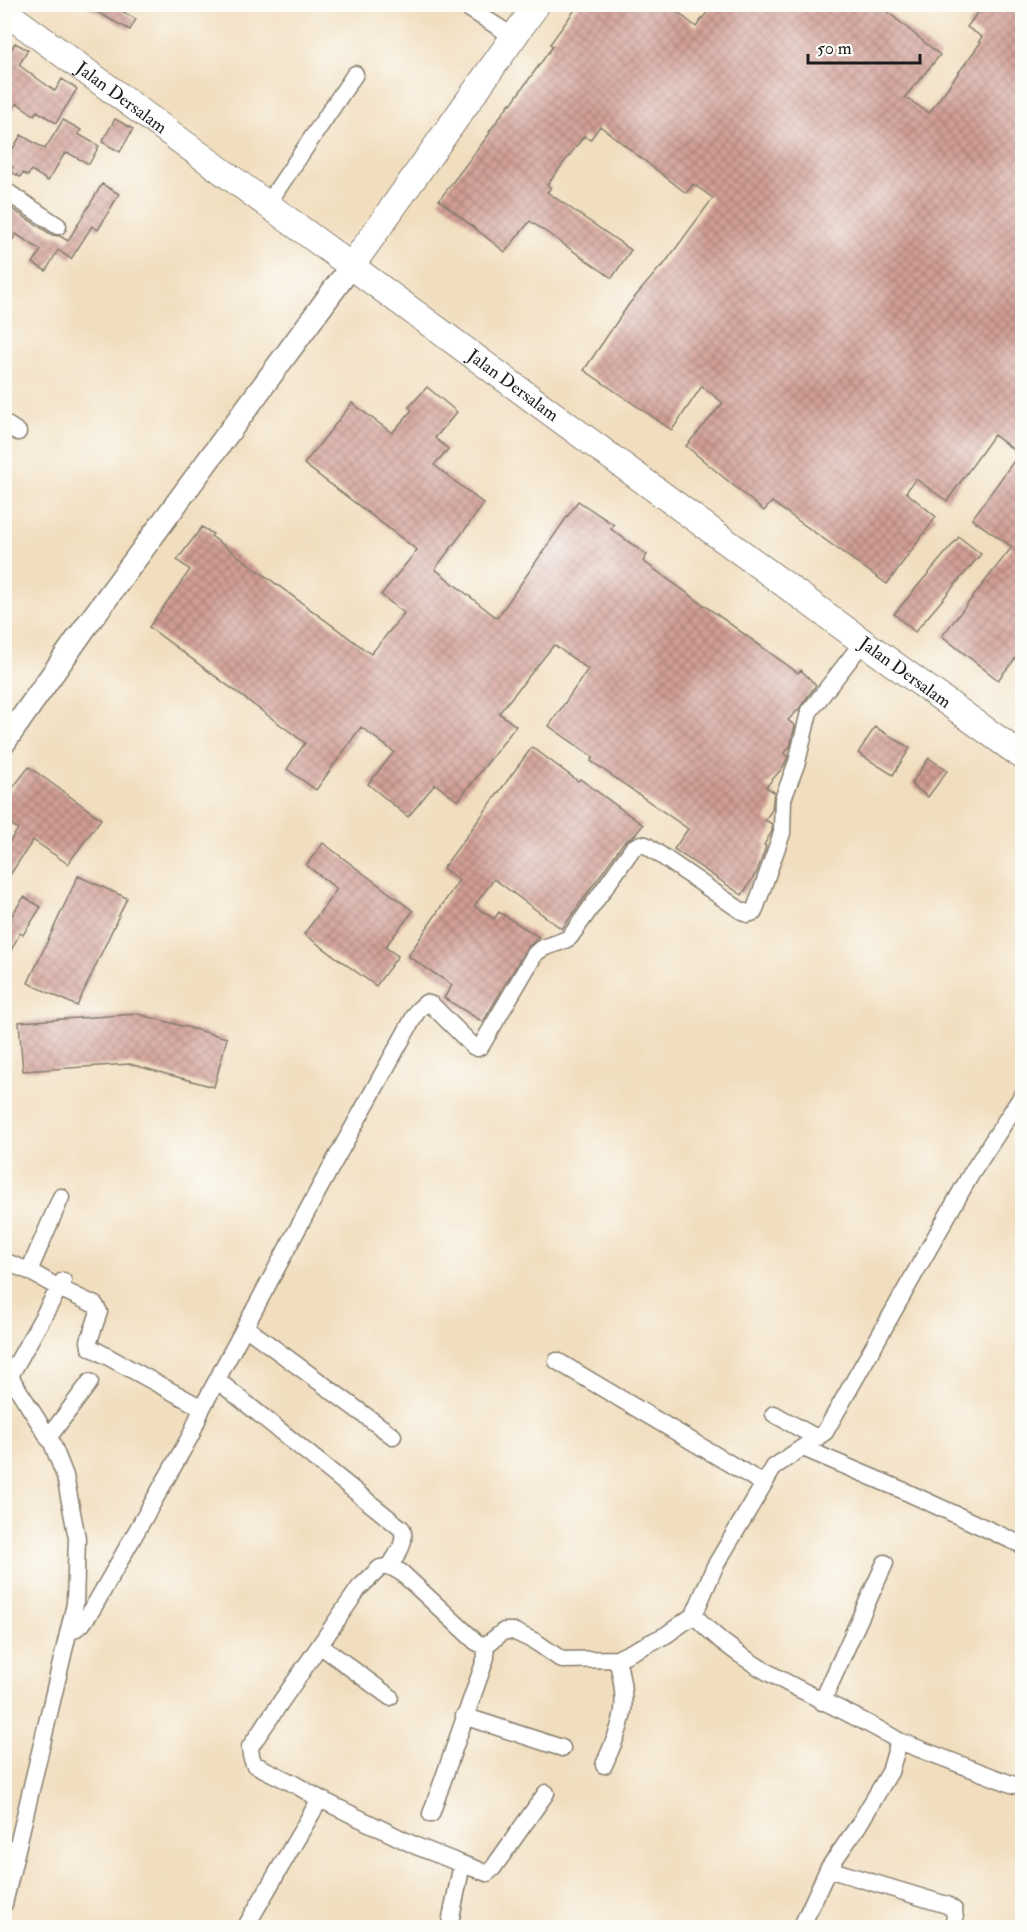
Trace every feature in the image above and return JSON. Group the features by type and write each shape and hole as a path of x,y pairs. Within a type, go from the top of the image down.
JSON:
{"main road":[{"path":"4,743 87,625 352,265 537,4"},
{"name":"Jalan Dersalam","path":"4,11 863,642 1023,756"}],"street":[{"path":"462,4 513,36"},
{"path":"268,203 355,74"},
{"path":"4,190 58,226"},
{"path":"69,1633 82,1624 93,1608 194,1429 202,1408 245,1327 418,1010 426,1003 432,1005 473,1046 477,1048 481,1046 535,954 539,949 562,943 570,937 633,848 641,844 646,845 748,915 754,912 782,833 783,799 798,762 809,712 863,642"},
{"path":"485,1646 504,1630 513,1631 536,1642 562,1660 617,1659 666,1635 694,1615 716,1566 774,1467 825,1432 971,1174 1023,1096"},
{"path":"29,1271 61,1197"},
{"path":"6,1262 61,1285 95,1305 99,1309 88,1344 93,1350 202,1408"},
{"path":"4,1904 75,1604 77,1538 65,1476 48,1437 8,1371 61,1285"},
{"path":"245,1327 393,1436"},
{"path":"557,1361 764,1484"},
{"path":"217,1380 402,1529 405,1536 403,1544 390,1566"},
{"path":"48,1437 90,1382"},
{"path":"774,1414 817,1438"},
{"path":"803,1448 1023,1545"},
{"path":"822,1702 885,1563"},
{"path":"485,1646 476,1642 402,1573 390,1566 380,1568 359,1588 250,1747 254,1764 416,1846 487,1873 493,1868 546,1793"},
{"path":"694,1615 727,1647 795,1689 899,1741 1014,1785"},
{"path":"321,1646 390,1697"},
{"path":"430,1814 486,1657 485,1646"},
{"path":"604,1765 621,1726 625,1704 617,1659"},
{"path":"464,1716 562,1748"},
{"path":"801,1928 828,1869 858,1826 890,1772 899,1741"},
{"path":"245,1928 320,1799"},
{"path":"449,1928 462,1864"},
{"path":"828,1869 947,1905 954,1910 955,1919 951,1928"}],"building":[{"path":"82,4 109,4 136,19 130,30"},
{"path":"579,4 668,4 696,27 713,4 878,4 940,55 905,97 929,113 981,42 979,41 982,37 967,27 984,4 996,4 1003,9 1007,4 1023,4 1023,649 998,680 942,636 1012,547 972,519 1019,454 994,435 947,501 916,479 906,492 936,517 887,584 772,502 764,511 686,446 723,403 702,386 672,430 584,370 629,304 662,267 713,198 693,184 686,193 600,126 590,140 584,136 547,185 551,188 547,192 631,250 612,278 530,221 505,252 439,200 553,46 550,44"},
{"path":"15,43 28,50 19,65 31,74 55,91 62,79 77,89 56,123 37,111 34,115 17,103 4,122 4,63"},
{"path":"115,119 133,129 120,152 102,142"},
{"path":"63,120 81,130 78,134 99,146 89,164 65,153 48,181 31,170 28,176 23,173 20,177 10,171 13,167 5,162 21,135 45,149"},
{"path":"102,184 119,194 98,230 92,226 71,259 58,250 46,271 33,263 41,250 16,234 4,254 4,207 10,210 11,208 52,235 60,236 68,241"},
{"path":"427,387 457,412 435,438 448,449 434,465 484,504 435,569 497,618 578,501 614,525 611,529 647,555 643,561 798,673 801,670 816,685 788,720 795,726 790,747 784,753 788,757 784,766 766,787 774,792 772,810 765,820 772,824 772,831 764,845 766,846 757,872 742,895 674,849 688,829 591,761 593,757 549,726 588,669 554,645 499,713 516,726 458,801 435,784 408,817 368,784 394,752 361,727 316,790 287,769 305,743 149,627 190,570 177,560 202,527 371,654 404,613 381,595 417,550 304,464 352,403 392,433 412,410 409,407"},
{"path":"959,537 981,554 915,632 894,614"},
{"path":"875,727 910,748 893,775 858,753"},
{"path":"532,747 643,825 635,835 624,842 562,929 494,879 474,906 494,919 499,912 539,937 526,949 483,1022 444,998 452,985 408,956 459,880 443,868"},
{"path":"929,758 947,771 928,797 911,784"},
{"path":"29,767 101,819 68,864 33,840 4,884 4,850 18,829 4,819 4,799"},
{"path":"323,843 413,911 385,947 398,956 376,986 304,934 337,889 306,865"},
{"path":"78,876 127,898 77,1006 28,983"},
{"path":"24,897 41,907 23,935 20,933 4,964 4,927"},
{"path":"138,1014 227,1038 214,1087 130,1064 23,1071 19,1022"}]}
